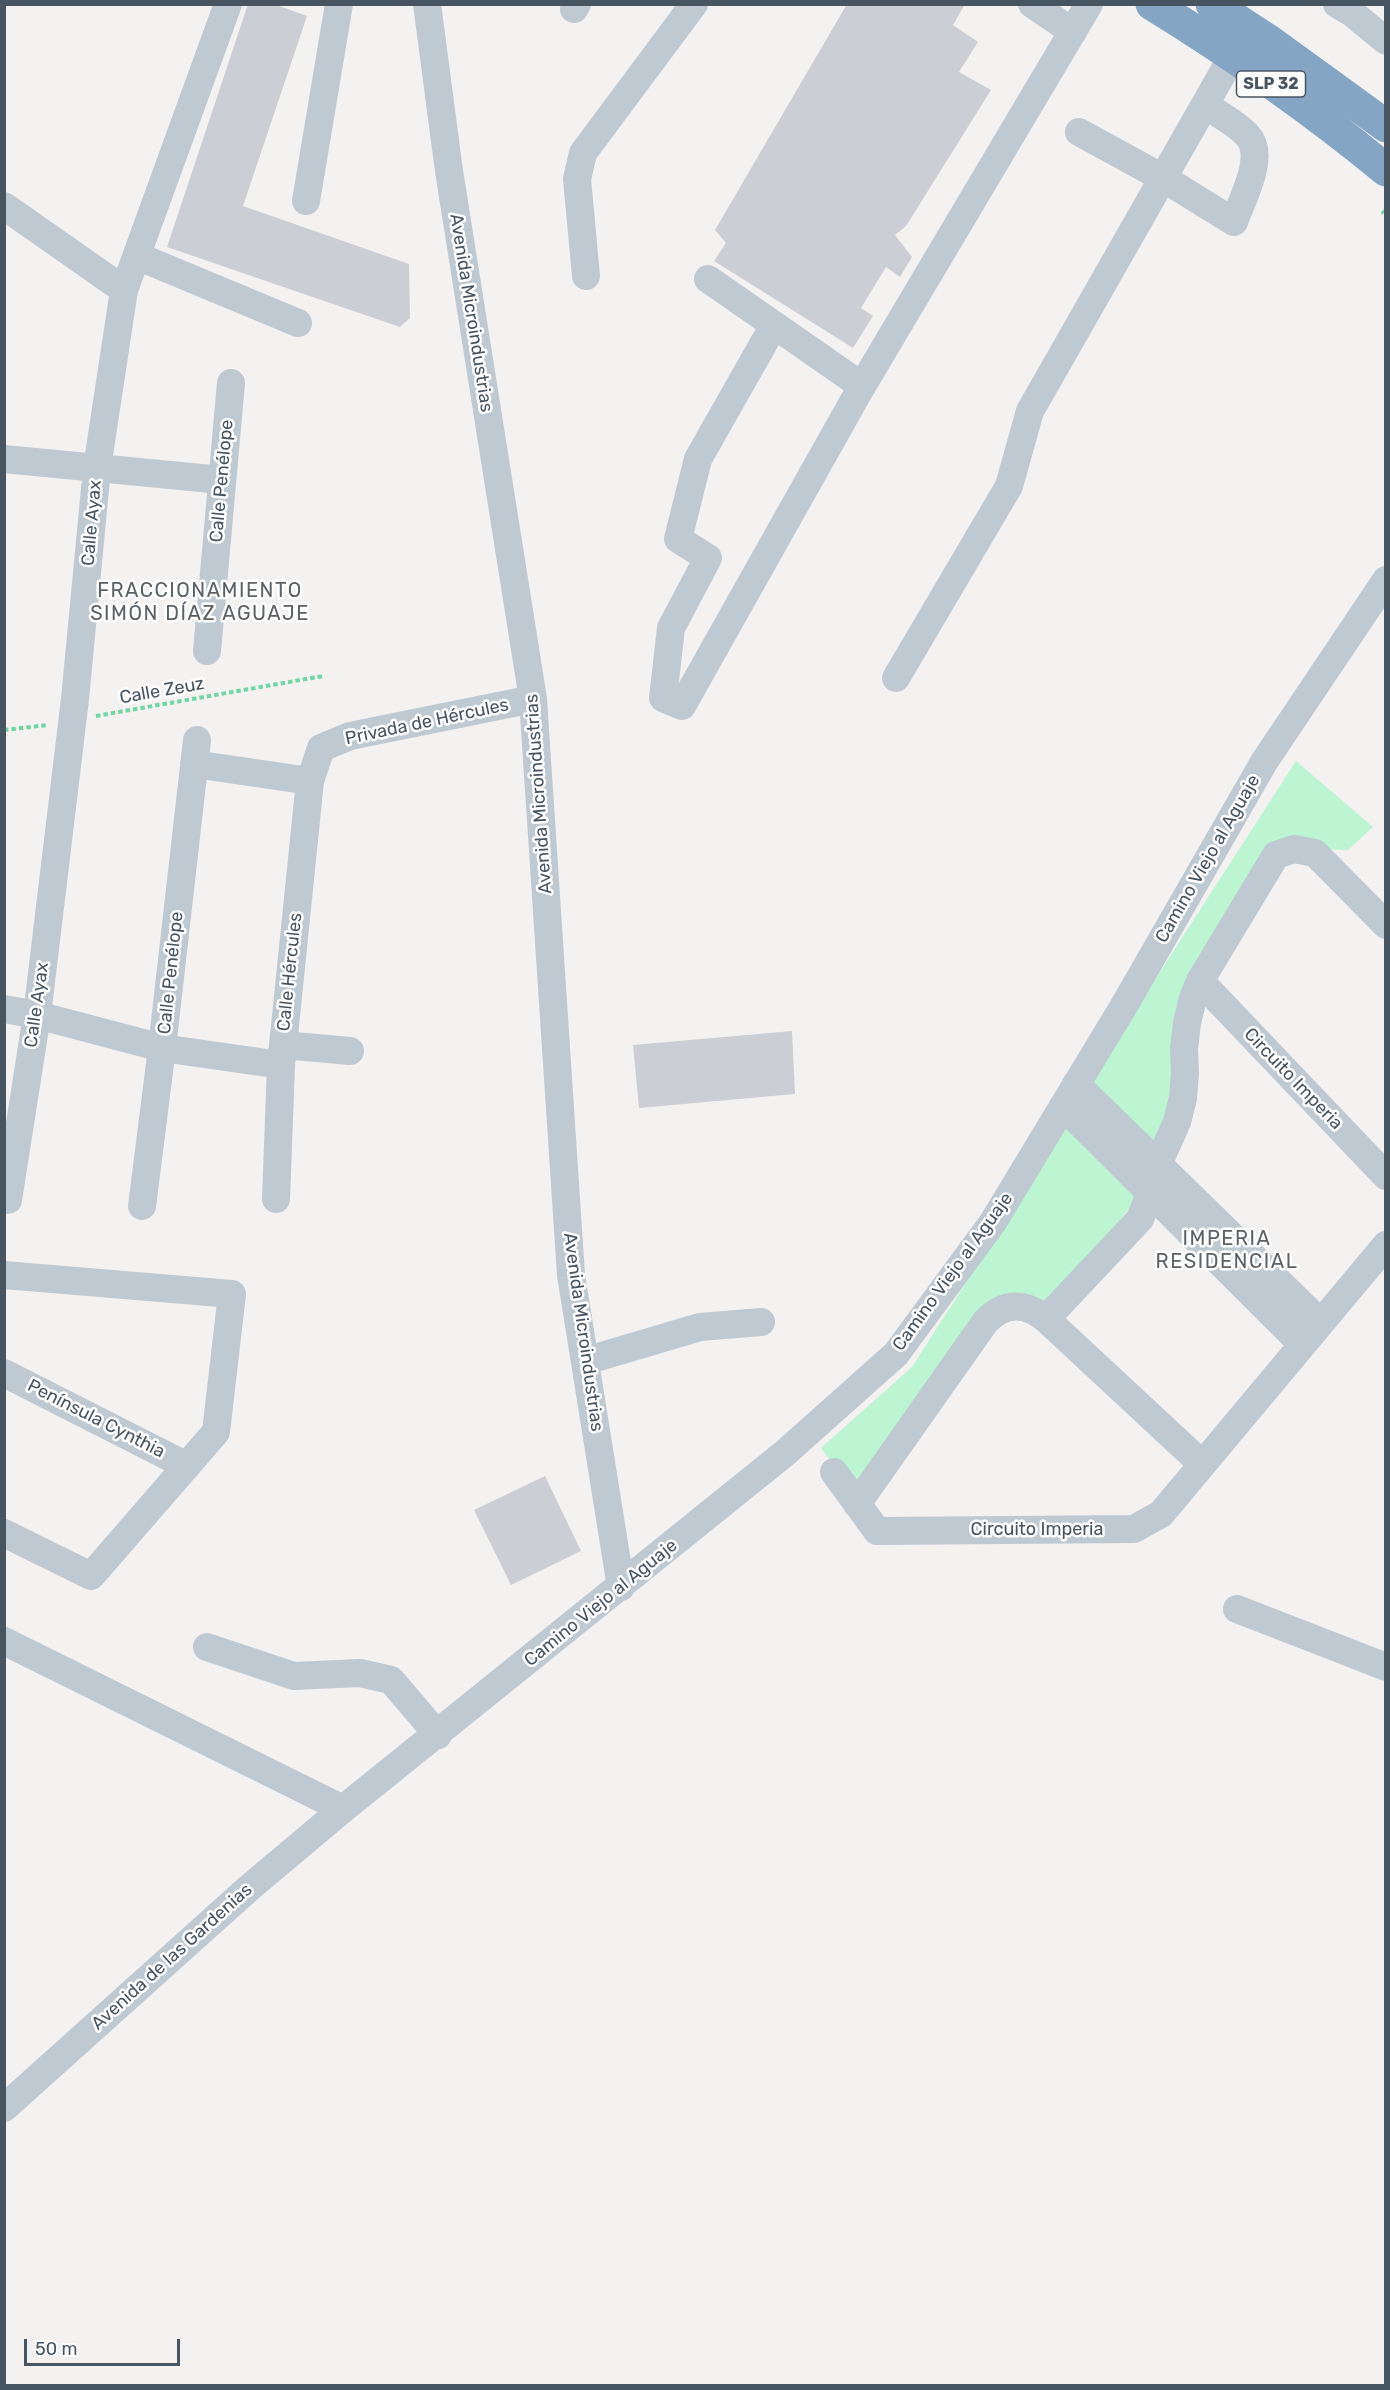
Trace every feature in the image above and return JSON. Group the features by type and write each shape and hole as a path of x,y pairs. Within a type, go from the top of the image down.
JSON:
{"highway":[{"name":"SLP 32","path":"1152,4 1232,57 1349,140 1386,170"},
{"name":"SLP 32","path":"1212,4 1278,47 1386,126"}],"street":[{"name":"Calle Ayax","path":"8,1200 37,1015 73,717 97,468 124,290 228,4"},
{"path":"306,201 339,4"},
{"name":"Avenida Microindustrias","path":"427,4 448,171 533,699 571,1275 621,1587"},
{"path":"586,276 577,178 583,153 694,4"},
{"path":"1032,4 1073,32"},
{"path":"774,325 698,459 678,539 708,558 671,628 663,698 682,706 862,386 1089,4"},
{"path":"1349,7 1386,41"},
{"path":"896,678 1009,486 1030,411 1232,57"},
{"path":"1079,132 1163,178 1234,222 1255,164 1255,148 1248,135 1205,105"},
{"path":"4,206 124,290"},
{"path":"137,256 298,323"},
{"path":"708,279 862,386"},
{"name":"Calle Penélope","path":"207,651 231,383"},
{"path":"4,459 222,480"},
{"name":"Camino Viejo al Aguaje","path":"343,1809 438,1735 785,1453 896,1354 993,1222 1070,1095 1264,762 1386,580"},
{"name":"Privada de Hércules","path":"321,748 350,736 533,699"},
{"name":"Calle Hércules","path":"276,1199 282,1055 310,781 321,748"},
{"name":"Calle Penélope","path":"142,1206 195,752 310,781"},
{"path":"1046,1319 1140,1219 1159,1162 1177,1122 1183,1098 1184,1049 1192,998 1276,855 1294,849 1315,853 1386,924"},
{"name":"Circuito Imperia","path":"1200,981 1386,1176"},
{"path":"4,1009 37,1015 162,1048 282,1055 350,1051"},
{"path":"1070,1095 1092,1116 1159,1162 1320,1322"},
{"path":"1092,1116 1150,1194 1302,1344"},
{"name":"Circuito Imperia","path":"834,1472 877,1531 1134,1529 1161,1515 1386,1245"},
{"path":"4,1275 232,1294 216,1432 91,1576 4,1533"},
{"path":"857,1504 986,1321 998,1310 1018,1306 1036,1311 1046,1319 1202,1464"},
{"path":"585,1360 700,1327 761,1322"},
{"name":"Península Cynthia","path":"4,1372 187,1466"},
{"path":"1237,1609 1386,1667"},
{"path":"4,1641 343,1809"},
{"path":"207,1647 294,1676 360,1674 391,1680 438,1735"},
{"name":"Avenida de las Gardenias","path":"4,2108 249,1888 343,1809"}],"path":[{"path":"1386,210 1383,213 1386,215"},
{"name":"Calle Zeuz","path":"4,730 323,676"}],"green space":[{"path":"1296,761 1373,827 1348,850 1316,849 1294,843 1197,978 1159,1153 1089,1082"},
{"path":"1069,1122 1140,1196 1045,1309 997,1305 857,1495 821,1448 912,1367"}],"building":[{"path":"248,4 274,4 307,16 243,206 409,264 410,318 400,327 167,247"},
{"path":"847,4 965,4 953,25 978,42 959,72 991,90 906,226 895,235 912,257 900,277 886,267 861,308 873,316 853,348 714,261 726,243 715,230"},
{"path":"792,1031 795,1094 639,1108 633,1045"},
{"path":"545,1476 581,1551 511,1585 474,1510"}],"district":[{"name":"FRACCIONAMIENTO SIMÓN DÍAZ AGUAJE","path":"200,602"},
{"name":"IMPERIA RESIDENCIAL","path":"1227,1250"}]}
